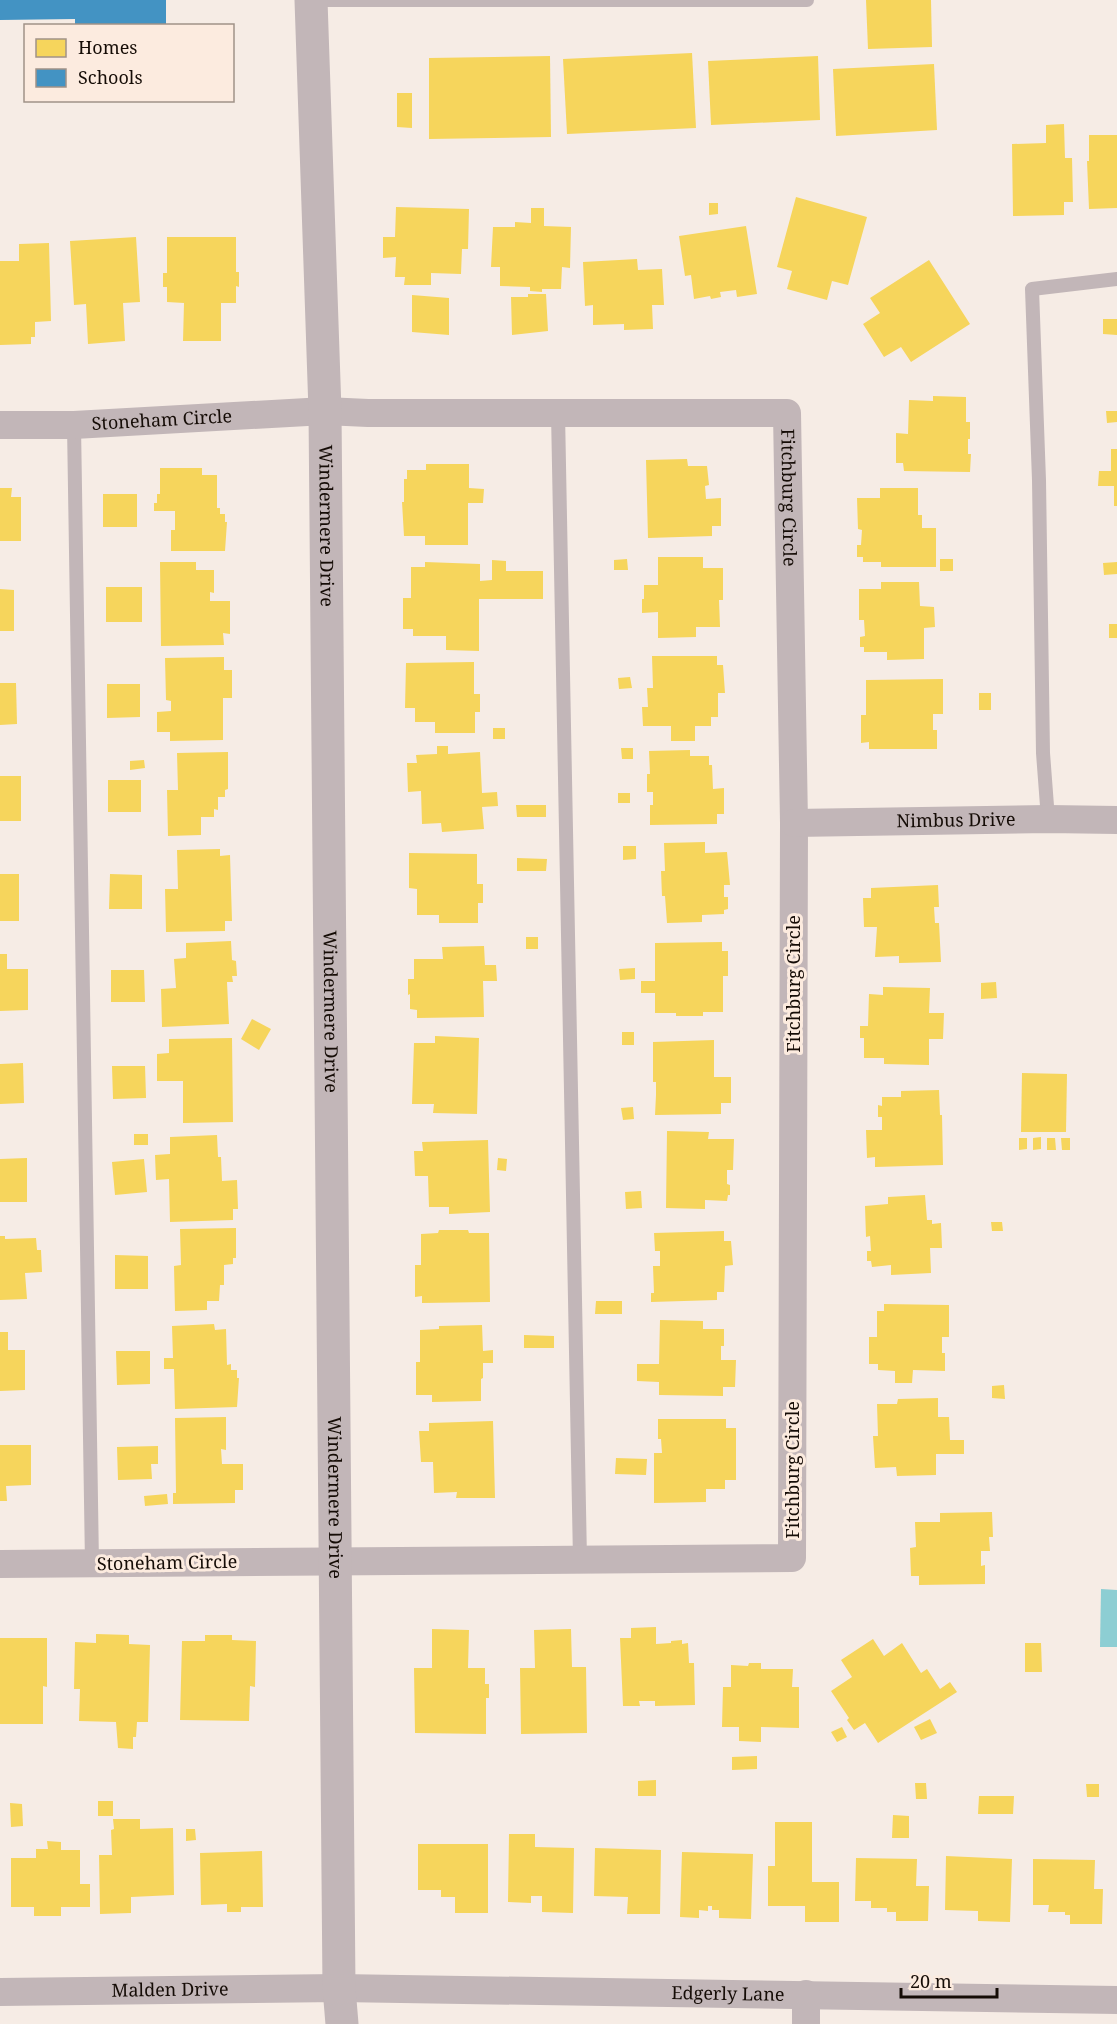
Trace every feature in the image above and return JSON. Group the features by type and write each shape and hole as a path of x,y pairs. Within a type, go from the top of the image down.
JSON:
{"street":[{"name":"Windermere Drive","path":"311,0 325,411 334,1562 339,1988 342,2024"},
{"name":"Fitchburg Circle","path":"325,411 787,414 794,823 792,1558 334,1562"},
{"name":"Stoneham Circle","path":"0,425 74,425 325,411"},
{"name":"Nimbus Drive","path":"794,823 1117,820"},
{"name":"Stoneham Circle","path":"0,1564 334,1562"},
{"name":"Malden Drive","path":"0,1992 339,1988"},
{"name":"Edgerly Lane","path":"339,1988 1117,2000"},
{"path":"806,1994 807,2024"}],"lane":[{"path":"311,0 807,0"},
{"path":"1048,819 1043,753 1040,492 1032,289 1117,279"},
{"path":"558,413 580,1560"},
{"path":"74,425 92,1564"}],"water":[{"path":"1101,1589 1117,1590 1117,1647 1100,1647"}],"building: Homes":[{"path":"866,0 931,0 932,47 868,49"},
{"path":"692,53 696,128 567,134 563,59"},
{"path":"550,56 551,137 429,139 429,58"},
{"path":"818,56 820,120 711,125 708,61"},
{"path":"934,64 937,130 836,136 833,69"},
{"path":"397,93 412,93 412,128 397,127"},
{"path":"1064,124 1065,158 1072,158 1073,202 1064,202 1064,215 1013,216 1012,144 1046,143 1046,125"},
{"path":"1089,135 1117,135 1117,208 1089,209 1087,161 1089,161"},
{"path":"796,197 867,217 848,285 832,281 827,300 787,289 792,271 777,267"},
{"path":"709,203 718,203 718,214 709,215"},
{"path":"396,207 469,209 468,249 462,249 461,274 431,273 431,285 404,285 405,277 395,277 396,257 383,258 383,237 395,237"},
{"path":"531,208 544,208 544,226 571,227 570,268 562,267 561,289 542,289 542,292 530,291 530,287 500,286 500,267 491,267 493,227 515,227 515,222 531,223"},
{"path":"746,226 757,294 737,297 736,290 720,292 721,297 711,299 710,296 694,299 691,275 685,276 679,236"},
{"path":"136,237 140,302 123,303 125,341 88,344 86,304 74,305 70,241"},
{"path":"167,237 236,237 236,272 239,272 239,287 236,286 236,303 221,303 221,341 183,341 184,303 167,302 167,287 163,287 163,273 167,273"},
{"path":"49,243 51,321 35,322 35,337 31,337 31,344 0,345 0,261 19,261 19,244"},
{"path":"637,259 638,270 662,269 664,305 652,305 653,329 624,330 624,324 593,325 593,305 585,306 583,262"},
{"path":"929,260 970,324 911,362 901,347 884,357 863,324 880,313 870,298"},
{"path":"528,294 546,294 548,331 512,335 511,297 528,297"},
{"path":"412,295 449,298 449,335 412,332"},
{"path":"1103,319 1117,319 1117,335 1103,334"},
{"path":"933,396 966,397 966,422 970,422 968,454 971,454 970,472 904,471 903,463 896,463 896,433 908,434 909,400 933,401"},
{"path":"1106,411 1117,411 1117,422 1107,423"},
{"path":"1111,449 1117,449 1117,506 1114,506 1114,486 1098,486 1099,471 1111,471"},
{"path":"687,459 688,466 707,466 709,485 705,486 706,499 721,498 721,526 712,526 712,536 648,538 646,460"},
{"path":"426,464 469,464 469,488 484,489 483,503 468,503 468,545 425,545 425,536 404,536 402,502 404,502 404,479 407,479 407,470 426,470"},
{"path":"160,468 202,468 202,475 217,475 217,508 220,508 220,514 225,514 225,522 227,522 225,551 171,551 171,530 175,530 175,511 154,511 157,494 160,494"},
{"path":"0,488 12,488 11,497 21,497 21,541 0,541"},
{"path":"880,488 918,488 918,515 922,515 922,528 936,528 936,567 881,567 881,562 863,562 863,557 857,557 857,545 861,545 862,530 858,529 857,498 880,498"},
{"path":"103,494 137,494 137,527 103,527"},
{"path":"658,557 703,557 703,568 723,568 723,600 719,600 720,627 696,627 696,637 658,638 658,612 642,613 642,599 644,599 644,585 658,585"},
{"path":"627,559 628,570 614,570 614,560"},
{"path":"940,559 953,559 953,571 940,571"},
{"path":"492,560 506,561 506,571 543,571 543,599 479,599 479,651 446,650 446,636 413,636 413,629 403,629 403,598 411,598 411,567 425,567 425,562 480,564 480,581 492,580"},
{"path":"160,562 196,562 196,570 214,570 214,593 210,592 210,601 230,601 230,634 223,633 224,645 161,646"},
{"path":"1117,562 1117,574 1104,575 1103,563"},
{"path":"881,582 919,582 920,606 934,607 935,627 924,628 924,659 887,660 887,652 864,652 864,647 860,647 860,637 865,636 864,620 859,620 859,589 881,589"},
{"path":"106,587 142,587 142,622 106,622"},
{"path":"0,589 14,590 14,631 0,631"},
{"path":"1109,624 1117,624 1117,638 1109,638"},
{"path":"652,656 717,656 717,665 723,665 725,693 718,693 718,717 711,717 711,726 695,726 695,741 671,741 671,726 643,726 642,707 648,707 647,688 653,688"},
{"path":"224,657 224,670 232,670 232,698 223,698 223,740 170,741 170,732 157,732 157,712 171,711 171,701 166,700 165,658"},
{"path":"474,662 474,694 480,694 480,712 475,712 475,733 435,733 435,722 415,722 415,708 405,708 406,663"},
{"path":"630,677 632,688 619,689 618,678"},
{"path":"943,679 943,714 933,714 933,730 937,730 937,749 869,749 869,742 861,743 861,715 866,715 866,680"},
{"path":"0,683 16,683 17,724 0,725"},
{"path":"107,684 140,684 140,717 107,718"},
{"path":"979,693 991,693 991,710 979,710"},
{"path":"493,728 505,728 505,739 493,739"},
{"path":"437,746 448,746 448,754 480,752 482,793 497,792 498,806 482,807 484,829 442,832 441,823 422,824 421,791 408,792 407,763 417,763 416,755 437,754"},
{"path":"621,748 633,748 633,759 622,759"},
{"path":"690,750 690,756 709,756 709,765 712,765 713,789 724,788 724,814 717,814 717,824 650,825 650,805 653,805 653,792 647,792 647,774 650,774 649,751"},
{"path":"228,752 228,789 225,790 225,797 218,797 218,810 214,809 214,817 201,817 201,835 168,836 167,790 178,790 177,753"},
{"path":"144,760 145,768 130,770 130,761"},
{"path":"0,776 21,776 21,821 0,821"},
{"path":"108,780 141,780 141,812 108,812"},
{"path":"618,793 630,793 630,803 618,803"},
{"path":"516,805 546,805 546,817 517,817"},
{"path":"705,842 705,853 727,852 730,885 724,885 724,897 728,897 728,909 724,910 724,914 702,915 702,922 667,923 665,896 662,896 661,871 665,871 664,843"},
{"path":"623,846 636,846 636,859 623,860"},
{"path":"220,849 220,856 230,855 232,921 225,921 225,931 166,932 165,889 178,889 177,850"},
{"path":"409,853 477,854 477,884 483,884 483,903 478,903 478,923 439,923 439,915 417,915 417,889 409,888"},
{"path":"517,858 547,859 546,871 517,871"},
{"path":"0,874 19,874 19,921 0,921"},
{"path":"110,874 142,875 142,909 109,909"},
{"path":"938,885 939,907 934,907 935,923 939,923 941,962 899,963 899,956 875,957 877,927 864,927 863,898 871,898 871,888"},
{"path":"526,937 538,937 538,949 526,949"},
{"path":"231,941 232,960 236,961 237,976 232,976 233,982 227,982 229,1024 162,1027 161,989 176,988 174,959 186,958 186,943"},
{"path":"722,942 722,951 728,951 728,976 723,976 723,1012 703,1012 703,1016 655,1013 655,993 641,993 641,981 655,981 655,943"},
{"path":"484,946 485,965 496,965 497,981 483,981 484,1017 417,1018 417,1010 410,1009 410,994 408,995 408,979 414,979 414,959 443,959 442,947"},
{"path":"0,954 7,954 7,969 28,969 28,1010 0,1011"},
{"path":"635,968 635,979 620,980 619,969"},
{"path":"111,970 144,970 145,1002 111,1002"},
{"path":"996,982 997,998 981,999 981,983"},
{"path":"883,987 930,988 929,1013 944,1013 943,1039 929,1039 929,1065 884,1064 884,1058 864,1058 864,1038 860,1038 860,1026 868,1026 869,994 883,995"},
{"path":"252,1019 271,1029 259,1050 241,1039"},
{"path":"622,1032 634,1032 634,1045 622,1045"},
{"path":"435,1036 479,1038 477,1114 433,1113 434,1104 412,1104 414,1043 435,1043"},
{"path":"232,1038 233,1122 183,1123 183,1081 157,1081 157,1054 169,1053 169,1039"},
{"path":"714,1040 714,1077 731,1077 731,1103 721,1103 721,1114 655,1115 656,1082 653,1082 653,1042"},
{"path":"23,1063 24,1103 0,1104 0,1064"},
{"path":"112,1066 145,1066 146,1098 113,1099"},
{"path":"1022,1073 1067,1074 1066,1132 1021,1132"},
{"path":"939,1090 943,1165 875,1167 875,1157 867,1158 866,1130 882,1130 882,1117 878,1117 878,1105 882,1106 882,1097 901,1097 901,1091"},
{"path":"633,1107 634,1119 623,1120 621,1108"},
{"path":"667,1131 709,1132 708,1139 734,1139 733,1170 727,1170 730,1195 727,1201 705,1200 705,1209 666,1208"},
{"path":"134,1134 148,1134 148,1145 134,1145"},
{"path":"217,1135 222,1181 237,1180 238,1209 233,1209 233,1220 170,1222 169,1179 156,1180 155,1155 170,1154 170,1137"},
{"path":"1041,1137 1041,1149 1033,1150 1033,1138"},
{"path":"1019,1138 1027,1138 1027,1149 1019,1150"},
{"path":"1047,1138 1055,1138 1056,1150 1047,1150"},
{"path":"1061,1138 1070,1138 1070,1150 1062,1150"},
{"path":"488,1140 490,1212 449,1214 449,1207 429,1207 428,1176 415,1176 414,1151 423,1151 422,1142"},
{"path":"27,1158 27,1202 0,1202 0,1159"},
{"path":"498,1158 507,1159 506,1171 497,1170"},
{"path":"144,1159 147,1192 115,1195 112,1162"},
{"path":"641,1191 642,1208 626,1209 625,1192"},
{"path":"925,1195 927,1220 932,1220 932,1224 941,1223 942,1248 930,1248 931,1273 891,1275 891,1265 872,1267 871,1261 867,1261 867,1251 871,1251 870,1236 866,1237 865,1206 888,1204 888,1197"},
{"path":"991,1222 1002,1222 1003,1231 992,1231"},
{"path":"236,1228 236,1258 233,1258 233,1264 224,1265 224,1285 220,1285 219,1301 207,1301 207,1310 175,1311 174,1266 181,1265 180,1229"},
{"path":"439,1230 489,1233 490,1302 422,1303 422,1296 415,1297 415,1265 421,1265 421,1234 438,1233"},
{"path":"724,1231 724,1241 731,1241 733,1265 725,1266 724,1292 717,1292 717,1300 651,1302 651,1293 654,1293 653,1266 660,1266 660,1251 655,1251 654,1233"},
{"path":"0,1236 5,1236 5,1239 36,1238 37,1250 41,1250 42,1272 25,1273 27,1299 0,1300"},
{"path":"115,1255 148,1256 148,1289 115,1289"},
{"path":"596,1301 622,1301 622,1314 595,1314"},
{"path":"884,1304 949,1305 949,1337 942,1337 945,1371 913,1370 912,1383 895,1383 895,1371 878,1370 878,1364 869,1364 869,1337 877,1337 877,1311 884,1311"},
{"path":"660,1320 703,1321 703,1329 724,1329 721,1360 736,1360 735,1387 723,1387 723,1396 659,1395 659,1382 637,1381 637,1364 659,1364"},
{"path":"214,1324 215,1330 226,1329 227,1365 231,1364 231,1370 237,1370 237,1378 239,1378 237,1407 175,1409 174,1369 164,1369 164,1358 173,1358 172,1326"},
{"path":"482,1325 483,1351 493,1350 493,1363 483,1363 481,1401 432,1402 432,1395 416,1395 416,1362 420,1362 420,1330 439,1329 439,1326"},
{"path":"0,1332 8,1332 8,1350 25,1350 25,1390 0,1391"},
{"path":"524,1335 554,1336 554,1348 524,1348"},
{"path":"116,1351 150,1351 150,1384 117,1385"},
{"path":"1004,1385 1005,1399 992,1398 992,1386"},
{"path":"938,1398 938,1417 949,1417 950,1440 964,1440 964,1454 936,1454 936,1475 897,1476 896,1467 875,1468 873,1436 878,1436 877,1404 897,1404 898,1399"},
{"path":"226,1417 226,1450 221,1449 222,1464 243,1464 243,1490 235,1490 235,1503 173,1504 173,1493 176,1493 175,1418"},
{"path":"658,1419 726,1419 726,1428 736,1428 736,1480 725,1480 725,1489 706,1489 706,1502 654,1503 654,1453 662,1453 661,1439 658,1439"},
{"path":"493,1421 495,1498 456,1498 457,1492 434,1493 433,1462 421,1462 419,1431 429,1431 429,1423"},
{"path":"0,1445 31,1445 31,1485 6,1486 7,1501 0,1501"},
{"path":"158,1446 158,1464 151,1464 152,1479 118,1480 117,1447"},
{"path":"616,1458 647,1459 646,1475 615,1474"},
{"path":"167,1494 168,1504 145,1506 144,1496"},
{"path":"992,1512 993,1537 989,1537 990,1551 981,1551 981,1566 985,1565 985,1584 919,1585 919,1576 911,1576 910,1548 916,1547 915,1522 940,1522 940,1513"},
{"path":"656,1627 656,1644 682,1640 682,1644 688,1643 689,1663 694,1663 695,1705 655,1706 655,1701 639,1701 640,1706 623,1706 620,1638 631,1638 631,1628"},
{"path":"432,1629 469,1630 468,1668 485,1668 485,1684 489,1684 489,1698 486,1698 486,1734 415,1733 414,1668 432,1668"},
{"path":"571,1629 572,1667 586,1667 587,1733 521,1734 520,1668 535,1668 534,1630"},
{"path":"96,1634 129,1635 129,1644 150,1645 148,1722 137,1722 133,1749 118,1748 116,1722 79,1721 80,1689 74,1689 75,1642 96,1643"},
{"path":"205,1635 232,1635 232,1640 256,1641 255,1687 250,1686 249,1721 180,1720 182,1641 205,1641"},
{"path":"0,1638 47,1638 47,1687 43,1686 43,1724 0,1724"},
{"path":"873,1639 884,1656 902,1643 921,1673 927,1669 940,1689 950,1682 957,1692 878,1743 865,1723 854,1730 831,1691 852,1677 841,1660"},
{"path":"1025,1643 1041,1643 1042,1672 1025,1672"},
{"path":"749,1663 761,1663 761,1669 793,1669 792,1687 799,1687 799,1728 761,1727 761,1742 739,1741 739,1727 722,1727 723,1687 731,1687 731,1665 748,1666"},
{"path":"930,1719 937,1733 921,1740 914,1727"},
{"path":"842,1727 847,1737 837,1742 831,1732"},
{"path":"757,1756 757,1769 732,1770 732,1757"},
{"path":"656,1780 656,1796 638,1796 638,1781"},
{"path":"915,1783 926,1783 927,1799 916,1799"},
{"path":"1086,1784 1099,1784 1099,1797 1087,1797"},
{"path":"979,1796 1014,1796 1013,1814 978,1814"},
{"path":"98,1801 113,1801 113,1816 98,1816"},
{"path":"10,1803 22,1804 23,1826 11,1827"},
{"path":"893,1815 909,1816 909,1838 892,1838"},
{"path":"113,1819 140,1819 140,1829 173,1828 174,1895 131,1897 131,1913 100,1914 99,1855 112,1855"},
{"path":"775,1822 812,1822 812,1882 839,1882 839,1922 805,1922 805,1906 768,1906 768,1866 775,1866"},
{"path":"186,1829 195,1829 196,1840 186,1841"},
{"path":"509,1834 535,1834 535,1847 574,1848 573,1913 542,1912 542,1896 531,1896 531,1903 508,1902"},
{"path":"47,1841 61,1842 61,1850 80,1850 80,1884 90,1884 90,1907 61,1907 61,1916 34,1916 34,1907 11,1907 11,1858 36,1858 36,1849 48,1849"},
{"path":"418,1844 488,1844 488,1913 455,1913 455,1897 441,1897 441,1890 418,1890"},
{"path":"595,1848 661,1850 660,1914 627,1914 628,1897 594,1896"},
{"path":"262,1851 263,1907 241,1907 241,1912 227,1912 227,1904 201,1905 200,1853"},
{"path":"682,1852 753,1854 751,1919 719,1918 719,1910 712,1910 712,1906 708,1906 708,1911 699,1910 699,1918 680,1917"},
{"path":"946,1856 1012,1859 1010,1922 978,1921 978,1911 945,1910"},
{"path":"856,1858 917,1859 916,1886 929,1886 928,1921 896,1921 896,1912 887,1912 887,1908 871,1908 871,1901 855,1901"},
{"path":"1033,1859 1095,1860 1094,1889 1103,1889 1102,1924 1070,1924 1070,1915 1065,1915 1065,1912 1048,1912 1049,1905 1033,1905"}],"building: Schools":[{"path":"0,0 166,0 166,24 75,24 75,19 0,20"}]}
